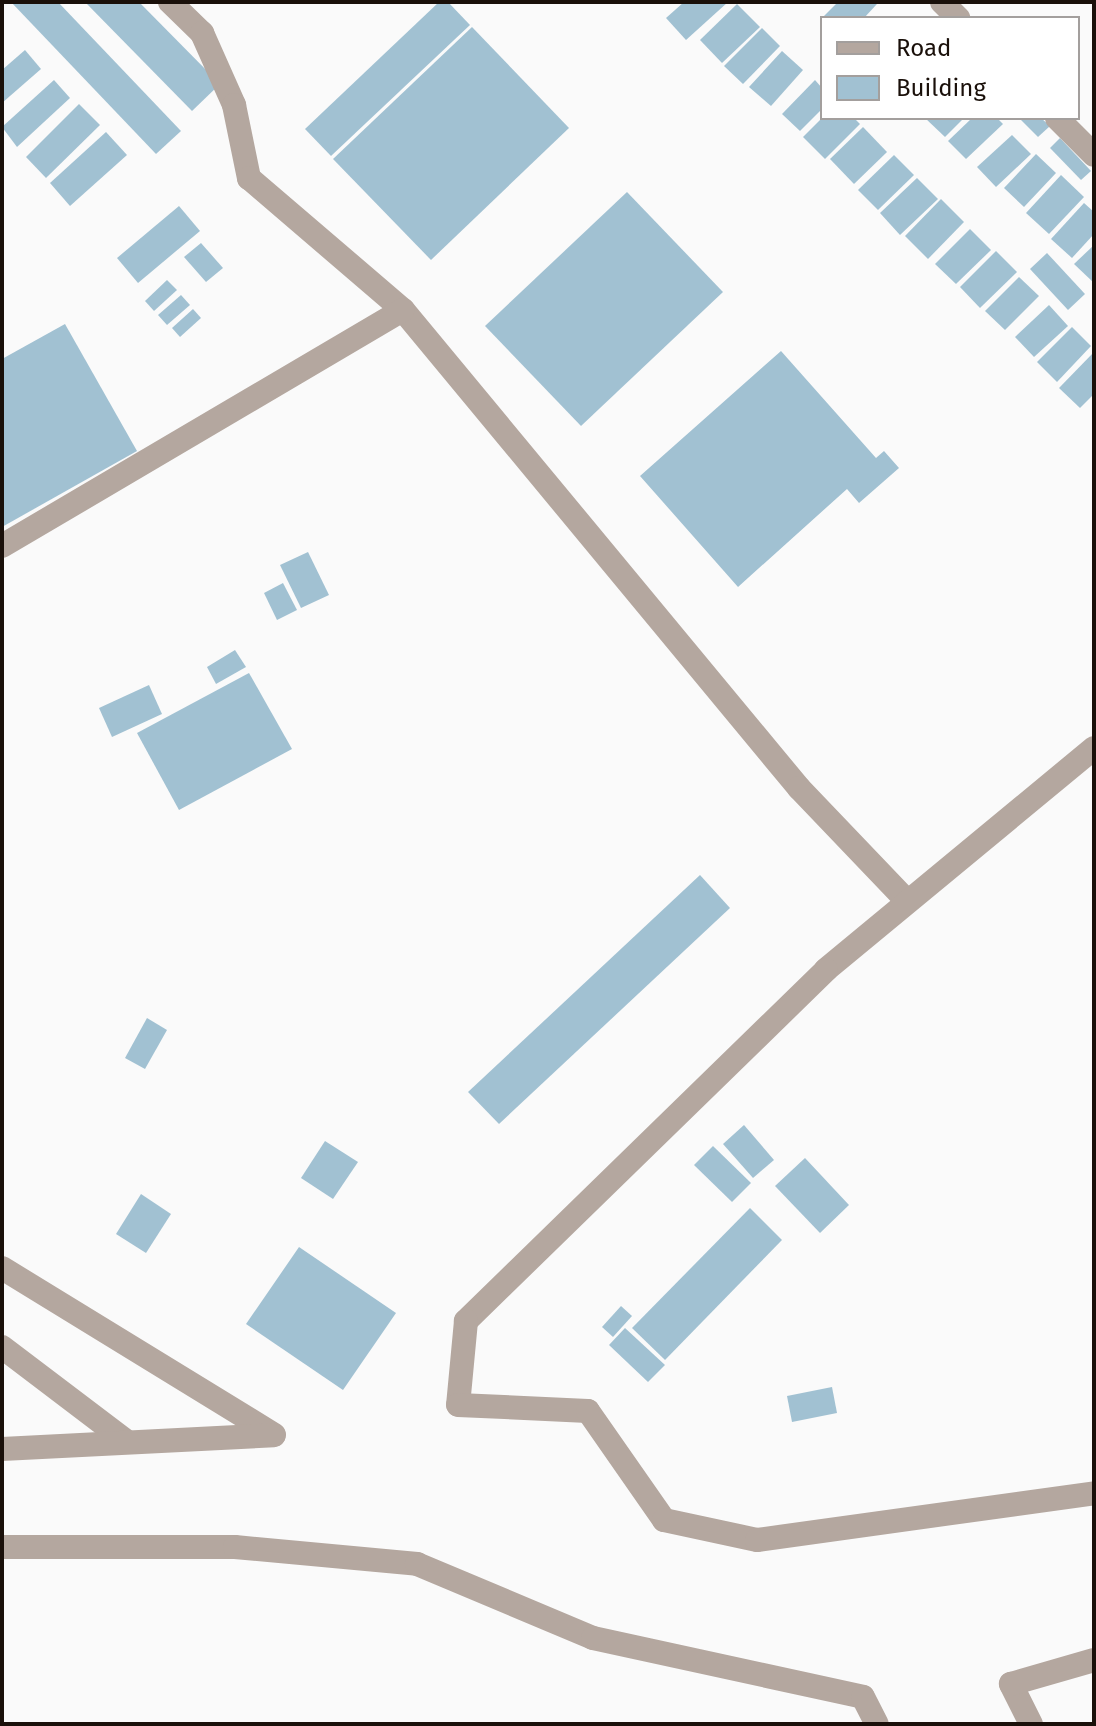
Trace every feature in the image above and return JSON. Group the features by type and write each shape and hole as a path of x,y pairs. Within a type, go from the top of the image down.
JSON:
{"street":[{"path":"170,2 202,33 209,47 234,105 249,178 403,310 799,788 907,901"},
{"path":"1059,120 1094,155"},
{"path":"2,546 403,310"},
{"path":"1094,748 826,970 466,1321 458,1405 588,1411 664,1520 757,1540 1094,1493"},
{"path":"2,1268 274,1435 2,1449"},
{"path":"2,1347 127,1442"},
{"path":"2,1547 235,1547 417,1564 593,1638 863,1697 877,1724"},
{"path":"1031,1724 1011,1684 1094,1660"}],"building":[{"path":"11,2 58,2 181,131 156,154"},
{"path":"85,2 139,2 220,84 192,111"},
{"path":"439,2 448,2 470,25 331,156 305,129"},
{"path":"684,2 728,2 686,40 666,18"},
{"path":"838,2 877,4 866,16 824,16"},
{"path":"737,4 760,27 722,63 700,40"},
{"path":"472,27 569,128 431,260 333,159"},
{"path":"762,28 780,46 743,84 724,66"},
{"path":"25,50 41,69 2,103 2,70"},
{"path":"782,51 803,70 771,106 749,87"},
{"path":"54,80 70,98 17,147 2,127"},
{"path":"815,80 820,86 820,111 800,131 782,114"},
{"path":"79,104 100,125 46,178 26,157"},
{"path":"820,120 856,120 860,124 825,159 803,137"},
{"path":"927,120 962,120 945,137"},
{"path":"970,120 999,120 1003,124 966,159 948,141"},
{"path":"1021,120 1043,120 1050,126 1038,137"},
{"path":"863,127 887,152 854,184 830,159"},
{"path":"106,132 127,155 70,206 50,183"},
{"path":"1012,135 1031,154 996,187 977,167"},
{"path":"1060,138 1091,171 1081,180 1050,148"},
{"path":"1036,154 1056,173 1024,207 1004,188"},
{"path":"894,155 914,175 878,210 858,190"},
{"path":"1061,175 1084,197 1049,234 1026,213"},
{"path":"917,178 938,199 900,235 880,213"},
{"path":"627,192 723,292 581,426 485,326"},
{"path":"941,199 964,222 928,259 905,236"},
{"path":"1084,203 1094,212 1094,234 1072,258 1051,239"},
{"path":"179,206 200,231 138,283 117,258"},
{"path":"970,229 991,250 956,284 935,264"},
{"path":"201,243 223,268 206,282 184,257"},
{"path":"1094,245 1094,283 1074,264"},
{"path":"996,251 1017,272 980,308 960,287"},
{"path":"1047,253 1085,294 1068,310 1030,269"},
{"path":"1019,277 1039,296 1005,330 985,311"},
{"path":"167,280 177,290 154,311 145,301"},
{"path":"181,295 190,305 167,325 158,315"},
{"path":"1049,305 1068,326 1034,357 1015,337"},
{"path":"193,309 201,318 180,337 172,328"},
{"path":"65,324 137,451 2,527 2,359"},
{"path":"1072,327 1091,346 1057,382 1037,362"},
{"path":"781,351 876,458 884,451 899,468 859,503 847,489 738,587 640,476"},
{"path":"1094,352 1094,394 1080,408 1059,388"},
{"path":"308,552 329,595 301,608 280,565"},
{"path":"283,583 297,610 277,620 264,593"},
{"path":"235,650 246,667 216,684 207,667"},
{"path":"249,673 292,749 179,810 137,733"},
{"path":"149,685 162,714 112,737 99,708"},
{"path":"700,875 730,908 499,1124 468,1092"},
{"path":"147,1018 167,1030 145,1069 125,1058"},
{"path":"744,1125 774,1160 753,1178 723,1144"},
{"path":"325,1141 358,1162 333,1199 301,1178"},
{"path":"713,1146 751,1183 732,1202 694,1165"},
{"path":"805,1158 849,1205 820,1233 775,1186"},
{"path":"141,1194 171,1214 146,1253 116,1234"},
{"path":"750,1208 782,1240 665,1360 632,1328"},
{"path":"299,1247 396,1313 343,1390 246,1324"},
{"path":"621,1306 632,1316 613,1337 602,1327"},
{"path":"625,1328 665,1365 648,1382 609,1345"},
{"path":"832,1387 837,1413 792,1422 787,1396"}]}
